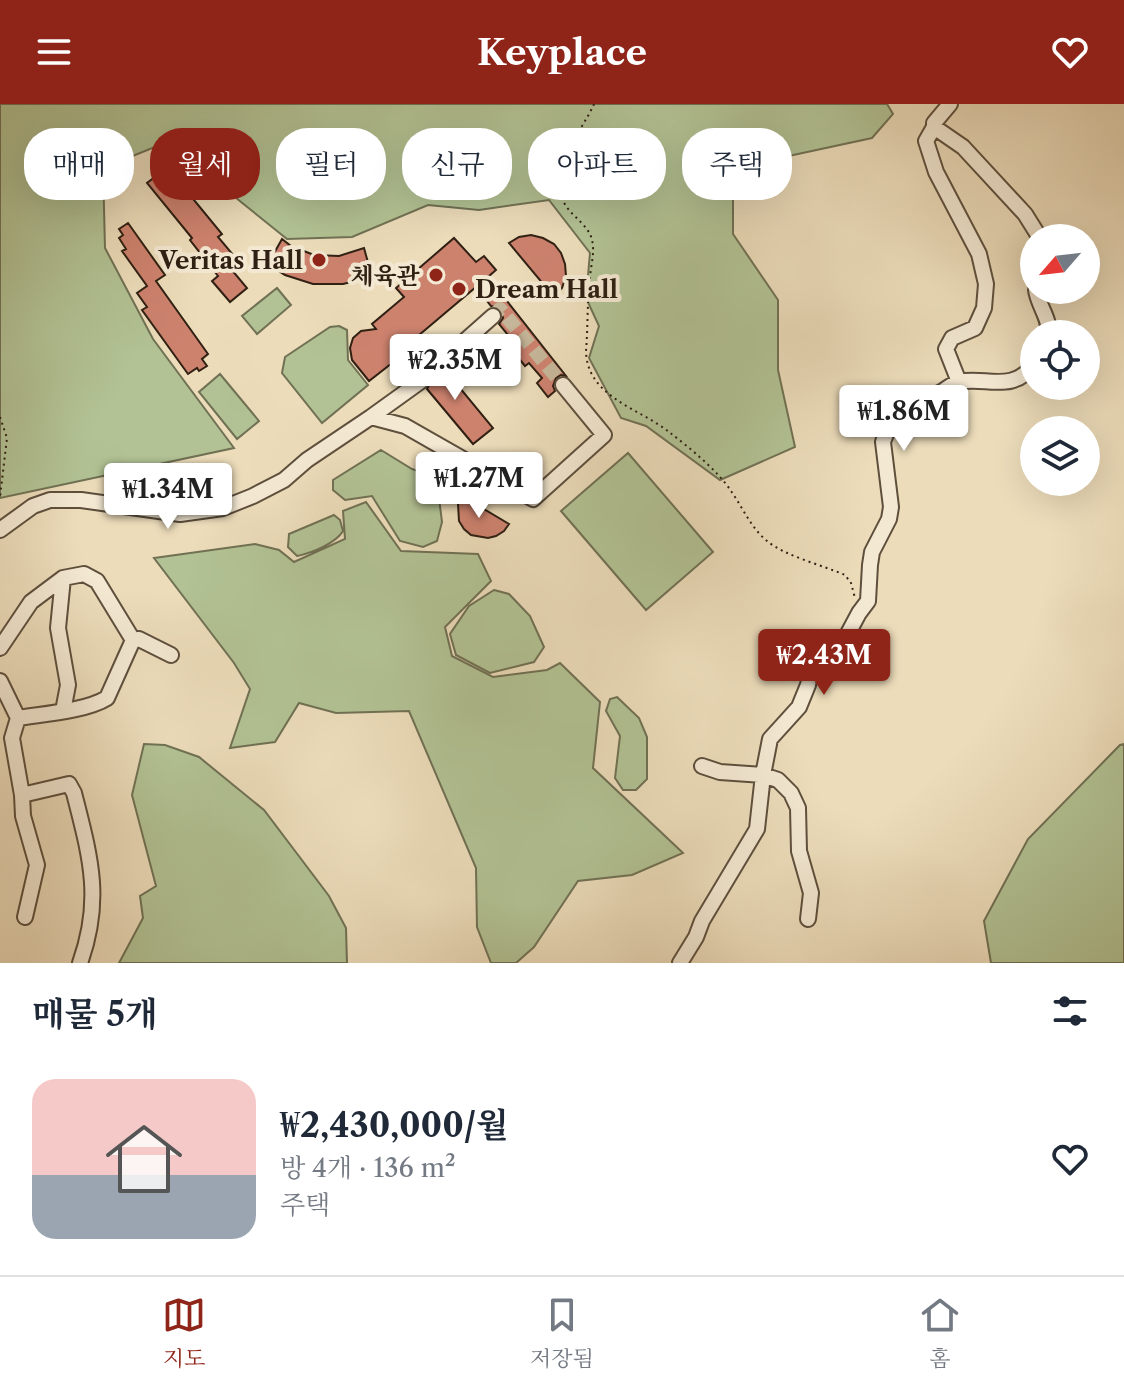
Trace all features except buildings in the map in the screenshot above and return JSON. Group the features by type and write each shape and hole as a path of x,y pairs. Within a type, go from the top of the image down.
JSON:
{"street":[{"path":"950,104 934,123 926,141 936,172 979,254 986,284 984,308 975,328 952,338 946,349 959,382"},
{"path":"934,127 963,147 1031,224"},
{"path":"440,363 493,316"},
{"path":"680,963 757,829 770,739 799,707 812,664 823,653 844,641 868,601 872,552 889,519 891,507 883,442 885,434 907,411 959,382 1008,381 1020,376"},
{"path":"0,530 33,506 50,500 81,500 180,514 223,508 284,480 307,460 421,381"},
{"path":"371,417 405,426 533,499 604,435 563,385"},
{"path":"0,648 31,602 63,578 84,574 97,581 133,640"},
{"path":"63,578 58,628 68,685 63,711"},
{"path":"133,640 139,639 171,655"},
{"path":"18,718 63,711 107,698 133,640"},
{"path":"0,681 18,718 12,738 23,816 37,865 25,917"},
{"path":"702,766 720,772 763,775 778,780 791,793 798,808 799,851 811,893 808,919"},
{"path":"22,795 69,784 74,793 90,858 94,900 80,963"}],"path":[{"path":"594,104 565,154 561,181 565,204 592,239 586,351 591,375 604,392 668,430 721,478 768,542 845,575 851,583 859,613"},
{"path":"0,417 7,438 0,497"}],"green space":[{"path":"0,104 887,104 893,114 872,138 792,155 792,128 682,128 682,200 733,200 733,234 778,300 778,370 795,447 720,480 646,426 621,418 589,358 599,326 586,298 590,253 549,200 479,210 428,205 352,237 287,239 239,200 260,200 260,128 150,128 150,149 134,155 134,128 24,128 24,200 104,200 105,248 153,339 234,448 0,498"},
{"path":"277,288 291,305 257,334 242,316"},
{"path":"339,326 347,330 348,360 368,385 322,423 282,373 285,357 330,327"},
{"path":"220,374 259,421 237,439 199,392"},
{"path":"381,450 412,469 430,475 437,482 442,522 437,541 423,547 400,541 372,496 345,500 333,490 333,480"},
{"path":"628,453 713,552 646,610 561,511"},
{"path":"366,502 401,551 478,554 491,581 445,627 452,656 493,677 547,670 560,663 600,702 593,768 683,853 632,875 578,881 534,947 516,963 491,963 477,927 476,868 409,711 336,713 299,703 275,742 230,748 250,689 234,663 154,558 255,544 279,550 294,562 345,539 343,511"},
{"path":"334,515 340,520 343,531 335,540 297,556 288,547 289,534"},
{"path":"494,590 509,594 530,616 544,647 534,662 490,673 456,655 450,634 469,606"},
{"path":"617,697 639,718 647,737 647,779 636,790 623,790 615,778 620,736 606,711 610,699"},
{"path":"144,744 165,745 199,757 264,810 329,896 346,928 347,963 119,963 143,918 140,896 156,886 132,795"},
{"path":"1124,744 1124,963 991,963 984,921 1028,839"}],"tunnel":[{"path":"493,316 500,309 563,385"},
{"path":"421,381 440,363"}],"place":[{"name":"Veritas Hall","path":"319,260"},
{"name":"체육관","path":"436,275"},
{"name":"Dream Hall","path":"459,289"}]}
